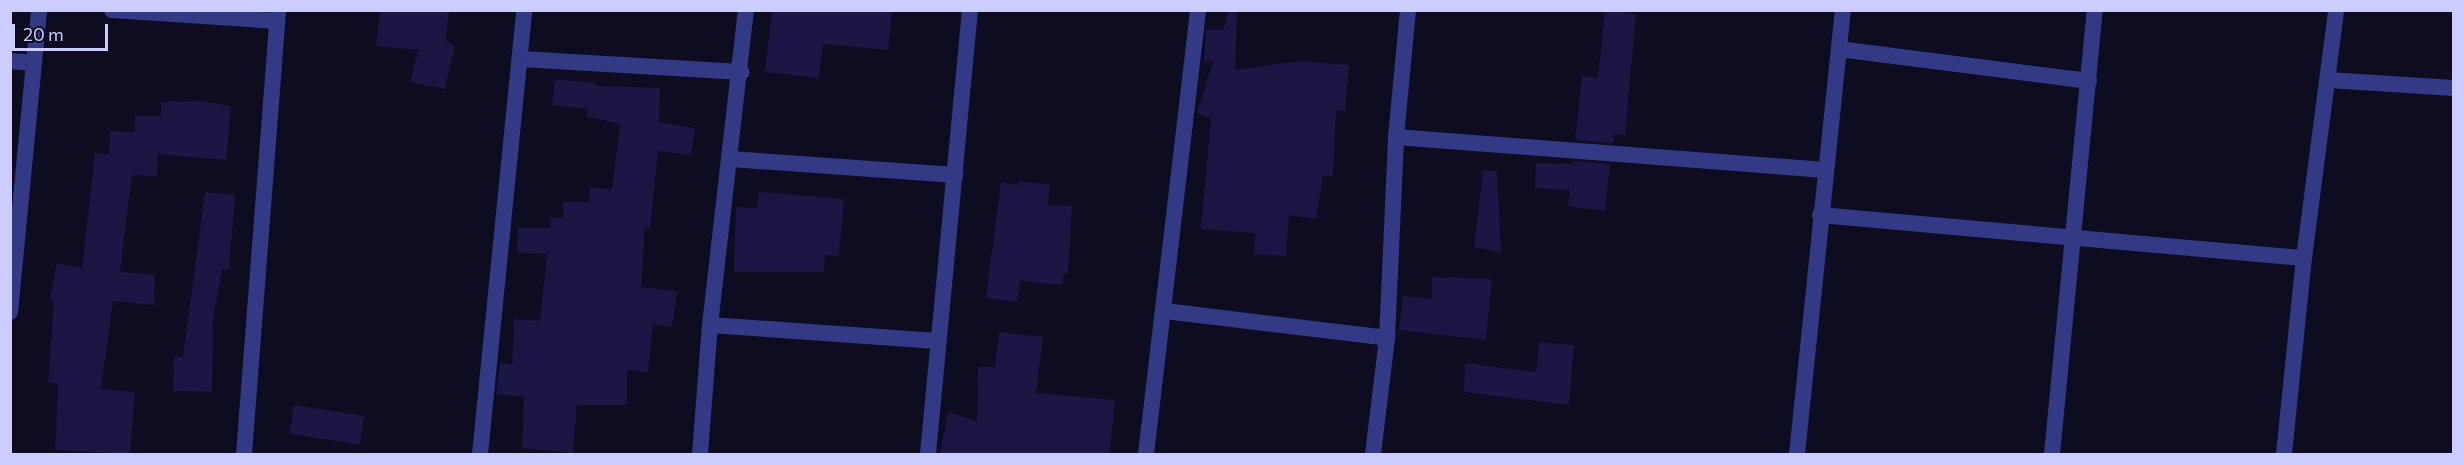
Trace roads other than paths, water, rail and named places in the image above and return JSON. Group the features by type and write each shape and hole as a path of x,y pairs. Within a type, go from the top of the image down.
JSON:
{"street":[{"path":"10,312 39,10"},
{"path":"112,10 278,16 244,454"},
{"path":"480,454 521,59 524,10"},
{"path":"700,454 710,325 742,72 747,10"},
{"path":"928,454 970,10"},
{"path":"1146,454 1165,311 1198,10"},
{"path":"1373,454 1387,338 1396,137 1408,10"},
{"path":"1797,454 1843,10"},
{"path":"2052,454 2096,10"},
{"path":"2284,454 2304,258 2336,10"},
{"path":"1839,49 2088,81"},
{"path":"521,59 742,72"},
{"path":"10,61 34,63"},
{"path":"2328,80 2454,88"},
{"path":"1396,137 1825,170"},
{"path":"731,159 955,176"},
{"path":"1820,215 2073,235 2304,258"},
{"path":"1165,311 1387,338"},
{"path":"710,325 937,341"}]}
